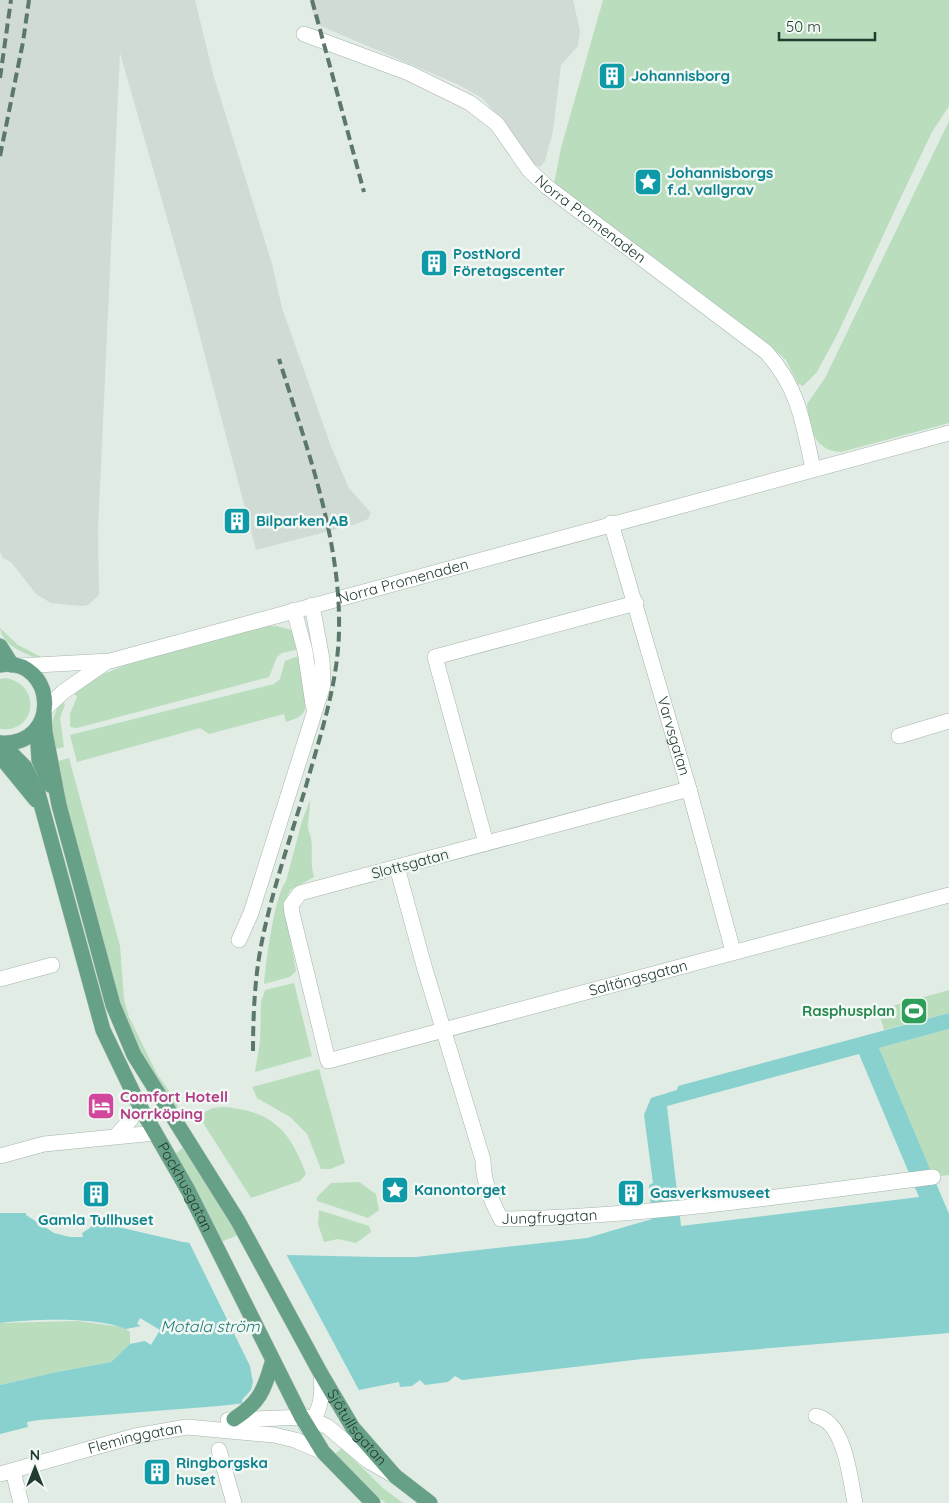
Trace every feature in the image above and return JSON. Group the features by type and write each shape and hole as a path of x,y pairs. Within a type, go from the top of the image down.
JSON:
{"main road":[{"path":"0,646 10,666 32,674"},
{"name":"Packhusgatan","path":"32,674 43,690 59,805 112,1005 146,1075 254,1247 321,1374"},
{"path":"0,747 24,739 37,729 45,712"},
{"name":"Packhusgatan","path":"37,729 39,760 59,805"},
{"name":"Packhusgatan","path":"0,747 25,767 32,779 103,1030 139,1105 188,1190 272,1363 292,1401 307,1421"},
{"path":"234,1419 254,1405 265,1386 272,1363"},
{"name":"Sjötullsgatan","path":"321,1374 327,1396 353,1428 396,1476 430,1503"},
{"path":"307,1421 323,1452 373,1503"}],"street":[{"name":"Norra Promenaden","path":"304,34 410,74 470,103 497,124 529,170 546,186 766,352 780,367 795,395 813,469"},
{"name":"Norra Promenaden","path":"10,666 110,661 611,523 949,433"},
{"name":"Varvsgatan","path":"611,523 636,603 733,951"},
{"path":"486,843 435,658 636,603"},
{"path":"239,940 250,913 314,708 323,685 312,605"},
{"path":"294,610 307,661 314,708"},
{"name":"Norra Promenaden","path":"45,712 74,684 110,661"},
{"name":"Norra Promenaden","path":"32,674 60,674 88,663"},
{"path":"899,736 949,721"},
{"name":"Slottsgatan","path":"328,1061 292,905 300,894 689,789"},
{"name":"Jungfrugatan","path":"398,867 482,1160 483,1175 494,1207 502,1219 560,1218 651,1211 791,1196 933,1177"},
{"name":"Saltängsgatan","path":"328,1061 733,951 948,900"},
{"path":"0,979 52,965"},
{"path":"116,1136 131,1119 139,1105"},
{"path":"0,1156 44,1144 155,1133"},
{"path":"187,1427 234,1419 307,1421 327,1396"},
{"path":"816,1416 822,1417 836,1430 848,1468 855,1503"},
{"name":"Fleminggatan","path":"274,1435 292,1434 307,1421"},
{"name":"Sjötullsgatan","path":"307,1421 328,1427 367,1460 396,1476"},
{"name":"Fleminggatan","path":"6,1472 135,1436 187,1427 274,1435 295,1440 323,1452"},
{"path":"219,1450 234,1503"},
{"path":"6,1472 21,1503"}],"shaded area":[{"path":"0,0 195,0 213,74 272,264 282,308 332,449 349,488 371,513 368,519 356,524 256,550 189,295 120,53 98,530 99,595 88,605 82,606 51,603 36,594 11,562 3,558 0,552"},
{"path":"309,0 573,0 580,31 578,46 561,65 553,131 545,161 540,167 532,163 505,124 482,98 459,85 316,24"}],"green space":[{"path":"603,0 949,0 949,106 932,132 838,333 817,372 803,386 798,384 786,360 774,349 554,184 561,148"},
{"path":"949,121 949,423 841,452 832,451 819,442 815,436 809,421 807,404 825,378"},
{"path":"268,626 292,630 300,649 282,653 277,657 269,677 77,728 70,727 70,714 77,697 72,691 93,679 166,652"},
{"path":"0,628 18,645 47,660 33,657 12,646 2,634"},
{"path":"301,655 306,685 306,701 303,713 295,719 286,722 284,714 209,734 200,728 77,762 70,735 274,684 280,679 285,661"},
{"path":"5,678 17,682 25,689 30,698 30,708 27,717 21,724 12,728 0,729 0,679"},
{"path":"63,700 65,705 60,718 64,747 52,750 54,717"},
{"path":"69,758 120,946 124,1000 129,1017 157,1074 178,1104 177,1109 145,1060 119,1000 55,762"},
{"path":"310,800 308,829 311,838 314,877 290,890 284,904 296,971 290,977 264,984 271,930 278,901 286,881 302,821"},
{"path":"294,983 312,1056 255,1072 260,1042 261,1002 265,990"},
{"name":"Rasphusplan","path":"949,990 949,1013 884,1030 878,1010"},
{"path":"949,1029 949,1175 933,1177 879,1048"},
{"path":"319,1069 345,1163 330,1169 321,1169 307,1134 290,1117 257,1098 252,1087"},
{"path":"222,1107 253,1112 276,1125 293,1145 300,1158 306,1174 300,1181 251,1198 198,1115 213,1108"},
{"path":"183,1148 210,1186 238,1235 221,1242 175,1154"},
{"path":"359,1182 376,1194 379,1210 368,1218 317,1201 317,1197 331,1183"},
{"path":"319,1210 369,1226 371,1232 356,1243 338,1239 324,1242 318,1224"},
{"path":"77,1321 122,1327 130,1331 130,1344 111,1362 0,1385 0,1323"},
{"path":"342,1448 383,1488 403,1503 386,1503 372,1493 334,1455"}],"water":[{"name":"Motala ström","path":"949,1013 949,1029 879,1048 949,1214 949,1333 642,1359 462,1380 455,1376 448,1382 425,1385 420,1380 412,1386 400,1387 399,1382 359,1390 219,1406 39,1420 27,1422 28,1427 0,1434 0,1385 111,1362 130,1344 130,1331 118,1326 85,1321 30,1320 0,1323 0,1213 50,1213 71,1216 183,1242 288,1255 416,1257 587,1238 652,1219 649,1185 653,1183 644,1115 651,1098 677,1090 678,1086","holes":["859,1054 919,1197 681,1226 667,1106"]}],"pier":[{"path":"26,1212 50,1213 93,1221 90,1228 82,1233 83,1237 70,1237 54,1233 26,1215"},
{"path":"188,1240 285,1252 360,1392 243,1406 242,1400 251,1390 253,1382 250,1366"},
{"path":"140,1318 160,1330 151,1345 145,1341 130,1344 130,1332 126,1329 141,1326 137,1324"}],"railway":[{"path":"0,78 11,0"},
{"path":"0,156 23,42 29,0"},
{"path":"312,0 364,192"},
{"path":"253,1051 253,1021 260,949 278,878 306,786 332,690 339,631 338,596 328,527 320,493 279,359"}],"place":[{"name":"Johannisborg","path":"612,76"},
{"name":"Johannisborgs f.d. vallgrav","path":"648,182"},
{"name":"PostNord Företagscenter","path":"434,263"},
{"name":"Bilparken AB","path":"237,521"},
{"name":"Rasphusplan","path":"914,1011"},
{"name":"Comfort Hotell Norrköping","path":"101,1106"},
{"name":"Kanontorget","path":"395,1190"},
{"name":"Gasverksmuseet","path":"631,1193"},
{"name":"Gamla Tullhuset","path":"96,1194"},
{"name":"Ringborgska huset","path":"157,1472"}]}
